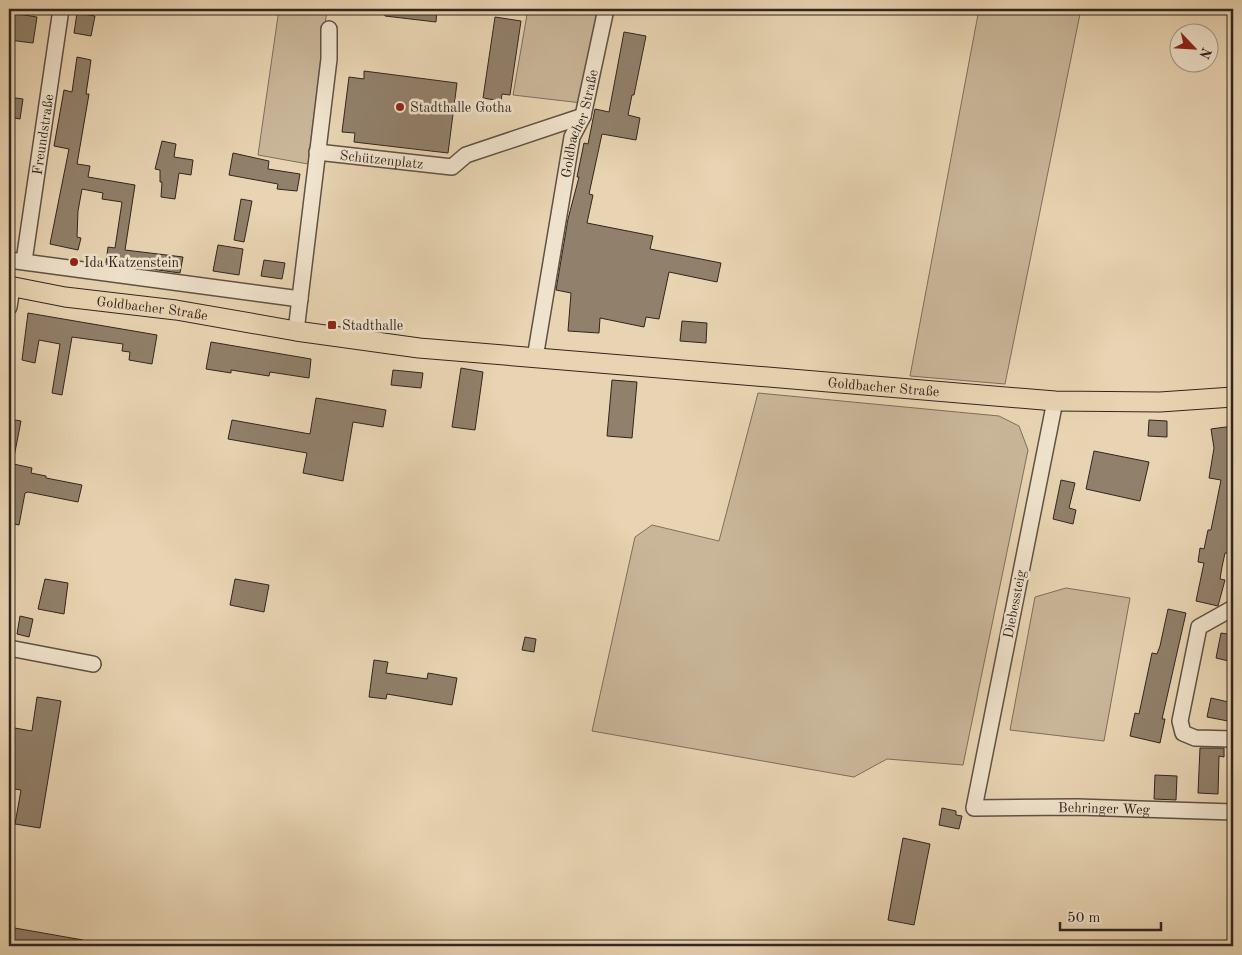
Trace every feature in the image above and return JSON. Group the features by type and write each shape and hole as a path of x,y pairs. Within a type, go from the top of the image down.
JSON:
{"main road":[{"name":"Goldbacher Straße","path":"11,286 65,296 176,310 296,331 419,348 1055,400 1160,402 1233,397"}],"street":[{"name":"Freundstraße","path":"16,260 61,9"},
{"name":"Goldbacher Straße","path":"535,358 572,137 583,116 606,9"},
{"path":"296,331 329,59 329,29"},
{"name":"Schützenplatz","path":"317,152 452,167 466,155 583,116"},
{"name":"Goldbacher Straße","path":"16,260 300,299"},
{"path":"9,307 11,286"},
{"name":"Diebessteig","path":"974,808 1055,400"},
{"path":"1233,608 1199,627 1180,721 1184,734 1195,738 1233,739"},
{"path":"9,648 93,664"},
{"name":"Behringer Weg","path":"974,808 1077,807 1233,812"}],"shaded area":[{"path":"279,9 327,9 308,164 258,155"},
{"path":"528,9 601,9 582,103 513,95"},
{"path":"979,9 1081,9 1005,384 910,376"},
{"path":"758,393 999,416 1019,426 1028,450 963,765 887,759 854,777 592,731 635,537 652,525 719,541"},
{"path":"1066,588 1130,598 1104,741 1010,730 1035,597"}],"building":[{"path":"385,9 437,9 436,22 385,16"},
{"path":"12,13 37,17 33,43 9,40"},
{"path":"77,13 95,16 91,36 74,33"},
{"path":"495,17 521,21 510,95 502,94 501,101 483,98"},
{"path":"624,32 646,36 628,115 640,118 636,140 602,134 589,194 593,195 587,223 653,236 650,249 721,263 717,282 669,272 659,319 646,317 644,327 600,318 599,333 568,331 571,293 556,290 568,219 579,177 577,177 584,143 588,144 595,109 609,112"},
{"path":"77,57 91,60 86,94 89,94 77,164 90,166 88,177 135,185 125,250 183,257 180,273 106,263 108,247 115,248 122,202 102,199 103,193 82,189 78,211 77,237 81,238 78,250 50,244 69,149 54,146 64,90 72,92"},
{"name":"Stadthalle Gotha","path":"364,71 457,83 448,153 354,142 355,133 342,132 349,77 364,79"},
{"path":"9,97 23,99 20,119 9,117"},
{"path":"162,141 176,144 174,157 193,160 191,175 179,173 175,199 161,197 162,182 160,182 160,170 155,169"},
{"path":"233,153 269,161 268,169 300,174 297,191 277,189 278,184 229,175"},
{"path":"241,199 252,201 244,242 234,240"},
{"path":"218,245 243,249 239,275 213,271"},
{"path":"264,260 285,263 282,279 261,276"},
{"path":"28,313 157,335 152,364 129,360 130,352 122,351 123,344 72,337 62,395 52,393 60,344 39,340 35,363 22,360"},
{"path":"682,321 707,323 706,343 680,341"},
{"path":"211,342 311,359 309,378 270,372 269,376 231,370 231,373 206,369"},
{"path":"461,368 483,372 475,430 452,427"},
{"path":"393,370 423,373 421,388 391,385"},
{"path":"612,380 637,382 632,438 607,436"},
{"path":"316,398 386,410 383,427 353,422 343,481 303,473 307,453 228,439 232,420 310,434"},
{"path":"9,419 21,421 14,457 9,456"},
{"path":"1149,420 1167,421 1167,437 1148,436"},
{"path":"1233,426 1233,527 1228,553 1225,553 1222,567 1220,579 1225,580 1218,606 1196,601 1204,563 1198,562 1200,548 1204,549 1208,530 1211,530 1221,480 1209,478 1214,448 1211,429"},
{"path":"1094,451 1149,462 1140,501 1086,489"},
{"path":"9,463 32,468 31,473 46,476 46,478 82,485 78,502 28,492 25,493 19,525 9,523"},
{"path":"1061,480 1075,483 1069,508 1076,510 1073,524 1053,519"},
{"path":"45,579 68,583 64,614 38,609"},
{"path":"235,579 269,585 264,612 230,605"},
{"path":"1168,609 1186,613 1162,719 1165,719 1160,743 1130,736 1135,713 1139,714 1152,653 1157,654 1160,646"},
{"path":"20,616 33,619 29,637 17,634"},
{"path":"1221,633 1233,635 1233,662 1216,658"},
{"path":"525,637 536,639 534,652 522,650"},
{"path":"374,660 388,662 386,673 427,679 428,673 457,678 452,705 387,694 386,699 369,697"},
{"path":"37,697 61,701 40,828 15,824 21,790 9,788 9,727 32,731"},
{"path":"1211,698 1233,703 1233,722 1207,717"},
{"path":"1200,748 1224,748 1224,757 1219,756 1218,794 1198,793"},
{"path":"1155,775 1177,776 1176,800 1154,799"},
{"path":"942,808 956,811 956,815 962,816 959,829 939,825"},
{"path":"903,838 930,844 914,925 888,920"},
{"path":"9,927 83,940 83,946 25,946 9,943"}],"place":[{"name":"Stadthalle Gotha","path":"400,107"},
{"name":"Ida Katzenstein","path":"74,262"},
{"name":"Stadthalle","path":"332,325"}]}
